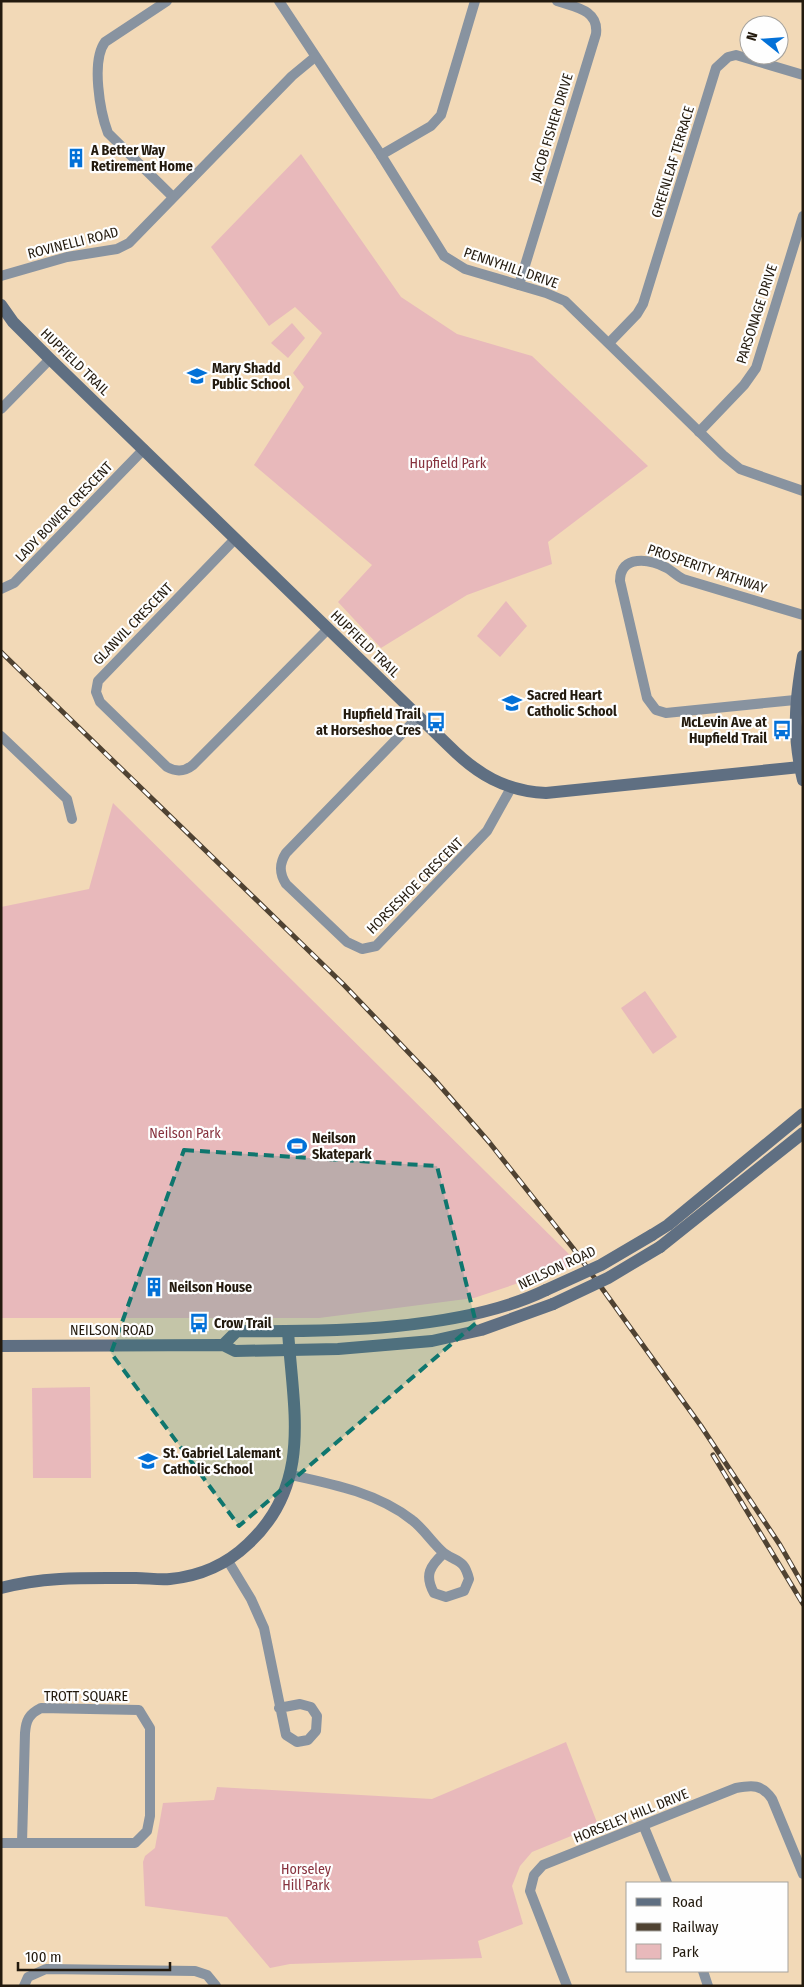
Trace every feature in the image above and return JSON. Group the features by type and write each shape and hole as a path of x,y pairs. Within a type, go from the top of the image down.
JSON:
{"street":[{"path":"167,1 106,42 100,51 97,63 104,121 108,133 173,197"},
{"name":"PENNYHILL DRIVE","path":"279,1 381,155 444,256 465,269 565,301 699,432 740,469 803,491"},
{"path":"381,155 431,126 441,115 475,1"},
{"name":"JACOB FISHER DRIVE","path":"519,285 596,34 595,24 590,14 581,8 557,1"},
{"name":"GREENLEAF TERRACE","path":"609,343 637,314 643,304 716,68 728,57 736,55 803,75"},
{"name":"ROVINELLI ROAD","path":"1,276 67,257 117,249 129,243 292,76 315,57"},
{"name":"PARSONAGE DRIVE","path":"699,432 744,385 756,368 803,216"},
{"name":"HUPFIELD TRAIL","path":"1,305 13,322 50,359 418,717 468,765 484,776 511,788 546,793 801,773"},
{"path":"1,409 50,359"},
{"name":"LADY BOWER CRESCENT","path":"1,589 14,583 144,449"},
{"name":"GLANVIL CRESCENT","path":"235,539 98,681 96,692 100,702 166,767 183,771 193,765 328,629"},
{"name":"PROSPERITY PATHWAY","path":"795,700 666,713 656,710 646,698 620,581 621,574 628,563 640,560 668,568 684,578 803,615"},
{"path":"801,773 795,728 795,700 803,656"},
{"name":"HORSESHOE CRESCENT","path":"418,717 286,853 282,860 280,871 286,884 347,942 362,949 376,946 487,831 511,788"},
{"path":"1,736 67,799 72,819"},
{"name":"NEILSON ROAD","path":"224,1345 237,1331 288,1331 416,1325 525,1301 601,1265 668,1225 803,1114"},
{"name":"NEILSON ROAD","path":"1,1346 224,1345 235,1350 289,1350 432,1341 481,1330 554,1304 608,1278 660,1247 803,1133"},
{"path":"1,1588 50,1578 171,1579 211,1570 228,1561 254,1539 270,1520 291,1475 295,1441 288,1331"},
{"path":"291,1475 352,1490 384,1501 414,1521 444,1553 459,1560 466,1569 469,1579 464,1591 446,1597 434,1593 428,1582 432,1564 444,1553"},
{"path":"228,1561 251,1599 264,1628 279,1708"},
{"name":"TROTT SQUARE","path":"1,1843 22,1843 135,1843 142,1838 147,1831 150,1816 150,1728 139,1710 41,1708 25,1721 22,1843"},
{"name":"HORSELEY HILL DRIVE","path":"567,1986 534,1906 530,1891 534,1875 543,1865 644,1827 736,1788 754,1785 766,1791 772,1799 803,1874"},
{"path":"644,1827 667,1882"},
{"path":"24,1986 28,1977 46,1969 195,1971 207,1975 216,1986"},
{"path":"703,1972 708,1986"}],"highlighted area":[{"path":"184,1150 437,1166 476,1323 239,1526 111,1353"}],"green space":[{"name":"Hupfield Park","path":"301,154 401,297 457,334 532,356 648,466 548,542 552,564 467,595 381,648 338,602 372,565 254,465 304,387 293,373 322,333 295,307 269,326 211,247"},
{"path":"292,323 305,338 288,358 271,343"},
{"path":"506,601 527,626 500,657 477,636"},
{"name":"Neilson Park","path":"113,803 578,1263 474,1298 319,1318 1,1318 1,907 89,889"},
{"path":"645,991 677,1037 653,1054 621,1008"},
{"path":"90,1387 91,1478 33,1478 32,1388"},
{"name":"Horseley Hill Park","path":"566,1742 598,1825 532,1852 520,1866 512,1886 523,1924 478,1941 482,1958 290,1964 270,1968 227,1917 145,1906 143,1862 145,1856 155,1848 163,1803 214,1800 217,1787 432,1799"}],"railway":[{"path":"1,652 343,984 434,1079 489,1142 573,1248 701,1426 780,1545 803,1585"},
{"path":"713,1455 803,1604"}],"place":[{"name":"A Better Way Retirement Home","path":"76,158"},
{"name":"Mary Shadd Public School","path":"197,376"},
{"name":"Sacred Heart Catholic School","path":"512,703"},
{"name":"Hupfield Trail at Horseshoe Cres","path":"436,722"},
{"name":"McLevin Ave at Hupfield Trail","path":"782,730"},
{"name":"Neilson Skatepark","path":"297,1146"},
{"name":"Neilson House","path":"154,1287"},
{"name":"Crow Trail","path":"199,1323"},
{"name":"St. Gabriel Lalemant Catholic School","path":"148,1461"}]}
